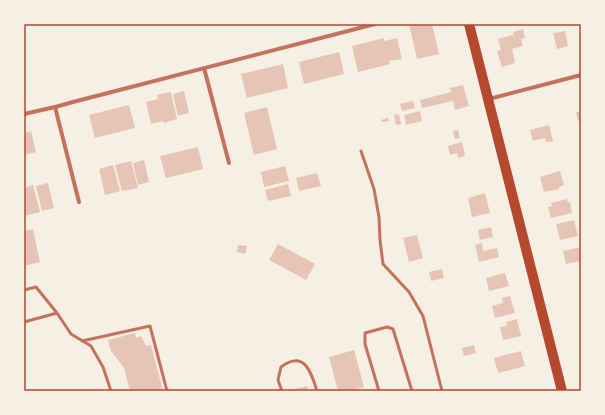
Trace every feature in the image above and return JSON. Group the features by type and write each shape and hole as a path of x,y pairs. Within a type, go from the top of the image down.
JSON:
{"main road":[{"path":"469,24 562,391"}],"street":[{"path":"24,114 55,108 375,24"},
{"path":"204,68 229,163"},
{"path":"488,100 581,75"},
{"path":"55,108 79,202"}],"lane":[{"path":"361,151 374,189 379,217 383,264 409,292 423,316 442,391"},
{"path":"24,290 36,286 71,334 91,346 103,367 111,391"},
{"path":"24,322 57,313"},
{"path":"82,341 150,326 167,391"},
{"path":"379,391 365,344 365,333 387,327 393,329 411,391"},
{"path":"282,391 278,380 281,367 289,361 300,361 306,365 317,391"}],"building":[{"path":"409,24 432,24 439,54 417,59"},
{"path":"523,29 525,38 521,39 523,46 512,49 515,63 502,67 497,51 501,50 498,39 513,35 515,39 513,32"},
{"path":"565,31 568,46 557,49 553,33"},
{"path":"384,38 384,41 397,38 402,59 389,61 390,64 358,72 352,46"},
{"path":"339,52 344,74 304,84 299,62"},
{"path":"283,64 288,88 247,98 241,74"},
{"path":"463,85 469,106 455,110 453,101 422,108 420,100 451,92 450,88"},
{"path":"184,91 189,113 178,116 173,94"},
{"path":"171,92 177,119 164,123 163,121 151,124 146,102 158,99 157,95"},
{"path":"413,101 415,108 402,111 400,104"},
{"path":"129,105 135,128 95,138 89,115"},
{"path":"267,107 277,149 254,155 244,113"},
{"path":"420,111 422,121 406,125 404,115"},
{"path":"581,111 581,121 578,121 576,112"},
{"path":"399,114 401,124 396,125 394,115"},
{"path":"388,118 389,121 382,122 381,120"},
{"path":"549,125 553,141 546,142 545,138 533,141 530,130"},
{"path":"458,130 460,138 455,139 453,131"},
{"path":"31,131 36,152 24,155 24,133"},
{"path":"462,142 465,156 458,158 457,153 450,155 448,146"},
{"path":"198,147 203,169 166,178 160,156"},
{"path":"144,160 149,182 138,185 133,163"},
{"path":"131,161 138,188 122,191 115,165"},
{"path":"113,165 120,191 105,195 99,169"},
{"path":"285,166 289,181 264,187 261,172"},
{"path":"560,171 564,185 559,187 559,189 544,192 540,177"},
{"path":"317,173 321,186 299,191 296,178"},
{"path":"48,183 54,208 42,211 36,186"},
{"path":"288,184 291,196 268,201 265,190"},
{"path":"33,185 40,212 25,216 24,188"},
{"path":"485,193 490,213 472,217 468,198"},
{"path":"567,199 568,202 570,202 572,213 551,218 548,207 552,206 551,203"},
{"path":"574,220 578,236 560,240 556,224"},
{"path":"491,227 493,237 480,240 478,230"},
{"path":"33,229 40,262 24,266 24,231"},
{"path":"417,235 423,258 409,262 403,238"},
{"path":"482,243 483,251 497,248 499,257 479,262 475,245"},
{"path":"278,244 315,264 306,280 269,260"},
{"path":"238,245 247,246 245,254 237,252"},
{"path":"581,247 581,261 566,264 563,251"},
{"path":"442,269 444,278 431,281 429,272"},
{"path":"505,273 509,286 489,291 486,278"},
{"path":"510,296 515,313 495,318 492,306 503,303 502,298"},
{"path":"517,319 521,336 503,340 500,327 507,326 506,322"},
{"path":"135,333 136,338 141,336 146,346 151,345 163,391 130,391 124,368 111,351 108,340"},
{"path":"474,345 476,353 464,356 462,348"},
{"path":"354,350 364,387 349,391 338,391 329,357"},
{"path":"521,351 525,366 498,373 494,358"},
{"path":"307,386 308,391 295,391 294,389"}]}
